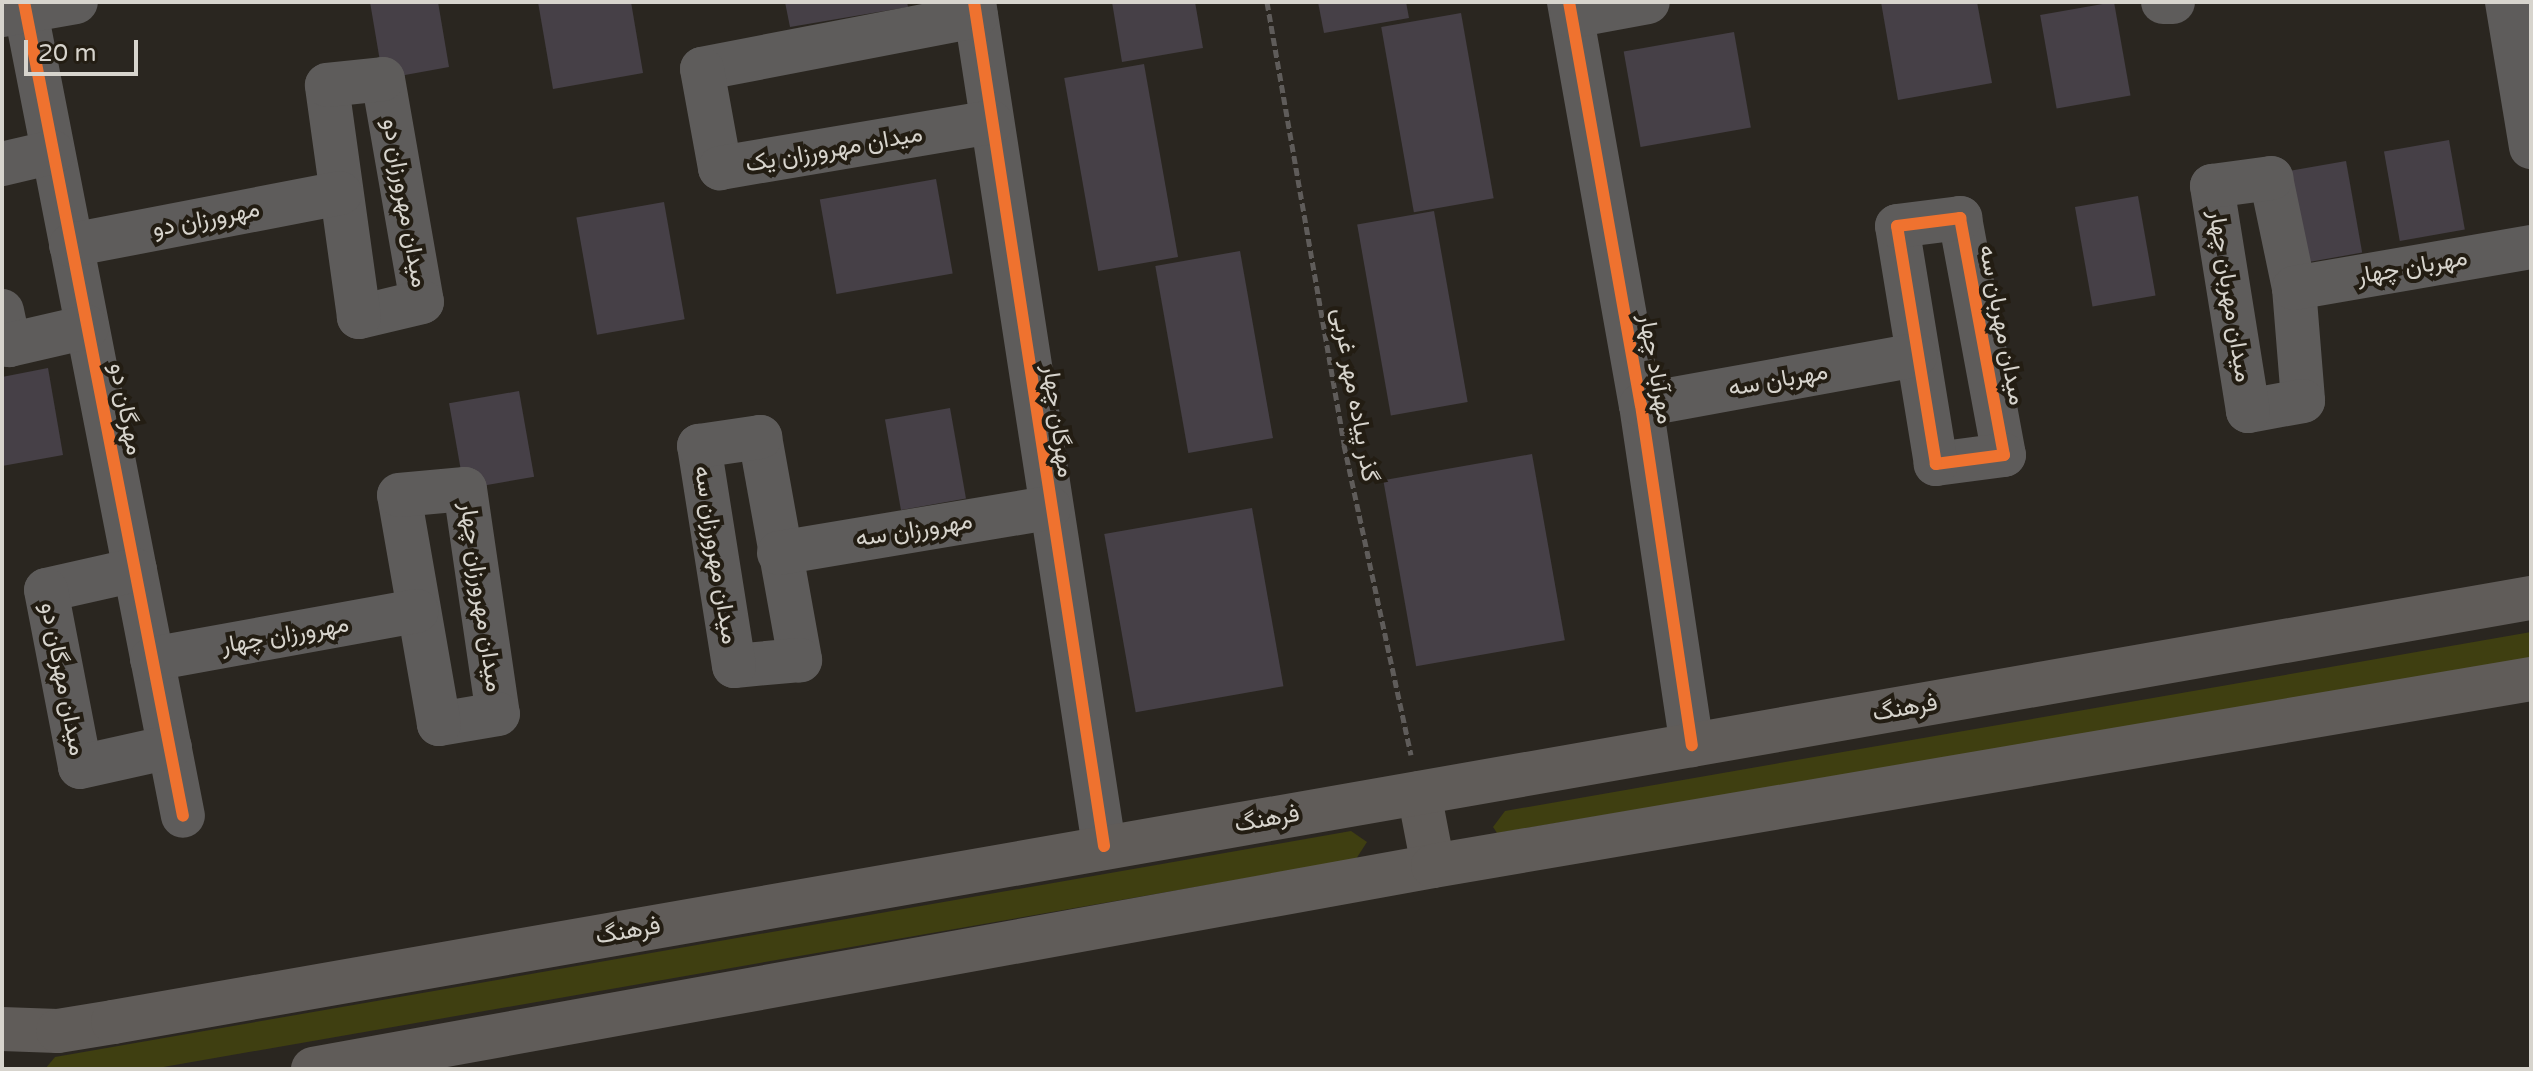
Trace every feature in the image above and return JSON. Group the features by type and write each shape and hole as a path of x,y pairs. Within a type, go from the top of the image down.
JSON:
{"main road":[{"name":"فرهنگ","path":"3,1032 113,1022 2531,598"},
{"path":"313,1069 1433,866 2531,679"},
{"path":"1419,793 1433,866"}],"street":[{"path":"17,9 76,2"},
{"path":"1570,9 1648,2"},
{"path":"2163,2 2173,2"},
{"path":"2507,2 2531,147"},
{"name":"مهرگان دو","path":"17,9 53,152 183,816"},
{"name":"مهرگان چهار","path":"975,9 1049,508 1104,846"},
{"name":"میدان مهرورزان یک","path":"975,9 702,69 720,168 991,122"},
{"name":"مهرآباد چهار","path":"1570,9 1641,405 1692,745"},
{"name":"میدان مهرورزان دو","path":"383,79 422,302 359,317 340,193 327,85 383,79"},
{"path":"2,164 53,152"},
{"name":"میدان مهربان چهار","path":"2271,178 2294,288 2303,401 2248,411 2212,186 2271,178"},
{"name":"مهرورزان دو","path":"71,245 340,193"},
{"name":"میدان مهربان سه","path":"1960,218 2004,455 1936,464 1915,355 1897,226 1960,218"},
{"name":"مهربان چهار","path":"2294,288 2531,247"},
{"path":"2,311 9,345 87,327"},
{"name":"مهربان سه","path":"1641,405 1915,355"},
{"name":"میدان مهرورزان سه","path":"760,437 779,553 800,660 734,666 699,446 760,437"},
{"name":"میدان مهرورزان چهار","path":"465,489 498,714 439,724 417,611 399,495 465,489"},
{"name":"مهرورزان سه","path":"779,553 1049,508"},
{"name":"میدان مهرگان دو","path":"135,570 46,590 80,767 170,747"},
{"name":"مهرورزان چهار","path":"152,659 417,611"}],"shaded area":[{"path":"2531,632 2531,660 1497,833 1493,827 1505,811"},
{"path":"1351,831 1367,842 1356,859 152,1069 45,1069 55,1057"}],"building":[{"path":"370,2 438,2 449,67 383,79"},
{"path":"538,2 631,2 643,73 553,89"},
{"path":"785,2 907,2 908,7 790,27"},
{"path":"1112,2 1195,2 1203,48 1122,62"},
{"path":"1318,2 1406,2 1409,18 1324,33"},
{"path":"1881,2 1977,2 1992,83 1898,100"},
{"path":"2114,2 2130,96 2057,109 2040,15"},
{"path":"1461,13 1494,198 1414,212 1381,27"},
{"path":"1734,32 1751,128 1641,147 1624,51"},
{"path":"1144,64 1178,257 1098,271 1064,78"},
{"path":"2449,140 2465,230 2400,241 2384,151"},
{"path":"2346,161 2362,253 2299,264 2283,172"},
{"path":"936,179 953,274 836,294 820,199"},
{"path":"2138,196 2156,295 2093,307 2075,207"},
{"path":"664,202 685,319 597,335 576,217"},
{"path":"1434,211 1468,402 1391,416 1357,225"},
{"path":"1240,251 1273,438 1188,453 1155,266"},
{"path":"48,368 63,455 2,466 2,377"},
{"path":"519,391 534,477 464,489 449,403"},
{"path":"950,408 966,499 901,510 885,419"},
{"path":"1532,454 1565,640 1416,666 1383,480"},
{"path":"1252,508 1283,686 1136,712 1104,534"}],"cycle path":[{"path":"24,2 183,816"},
{"path":"974,2 1104,846"},
{"path":"1569,2 1641,405 1692,745"},
{"path":"1960,218 2004,455 1936,464 1897,226 1960,218"}]}
